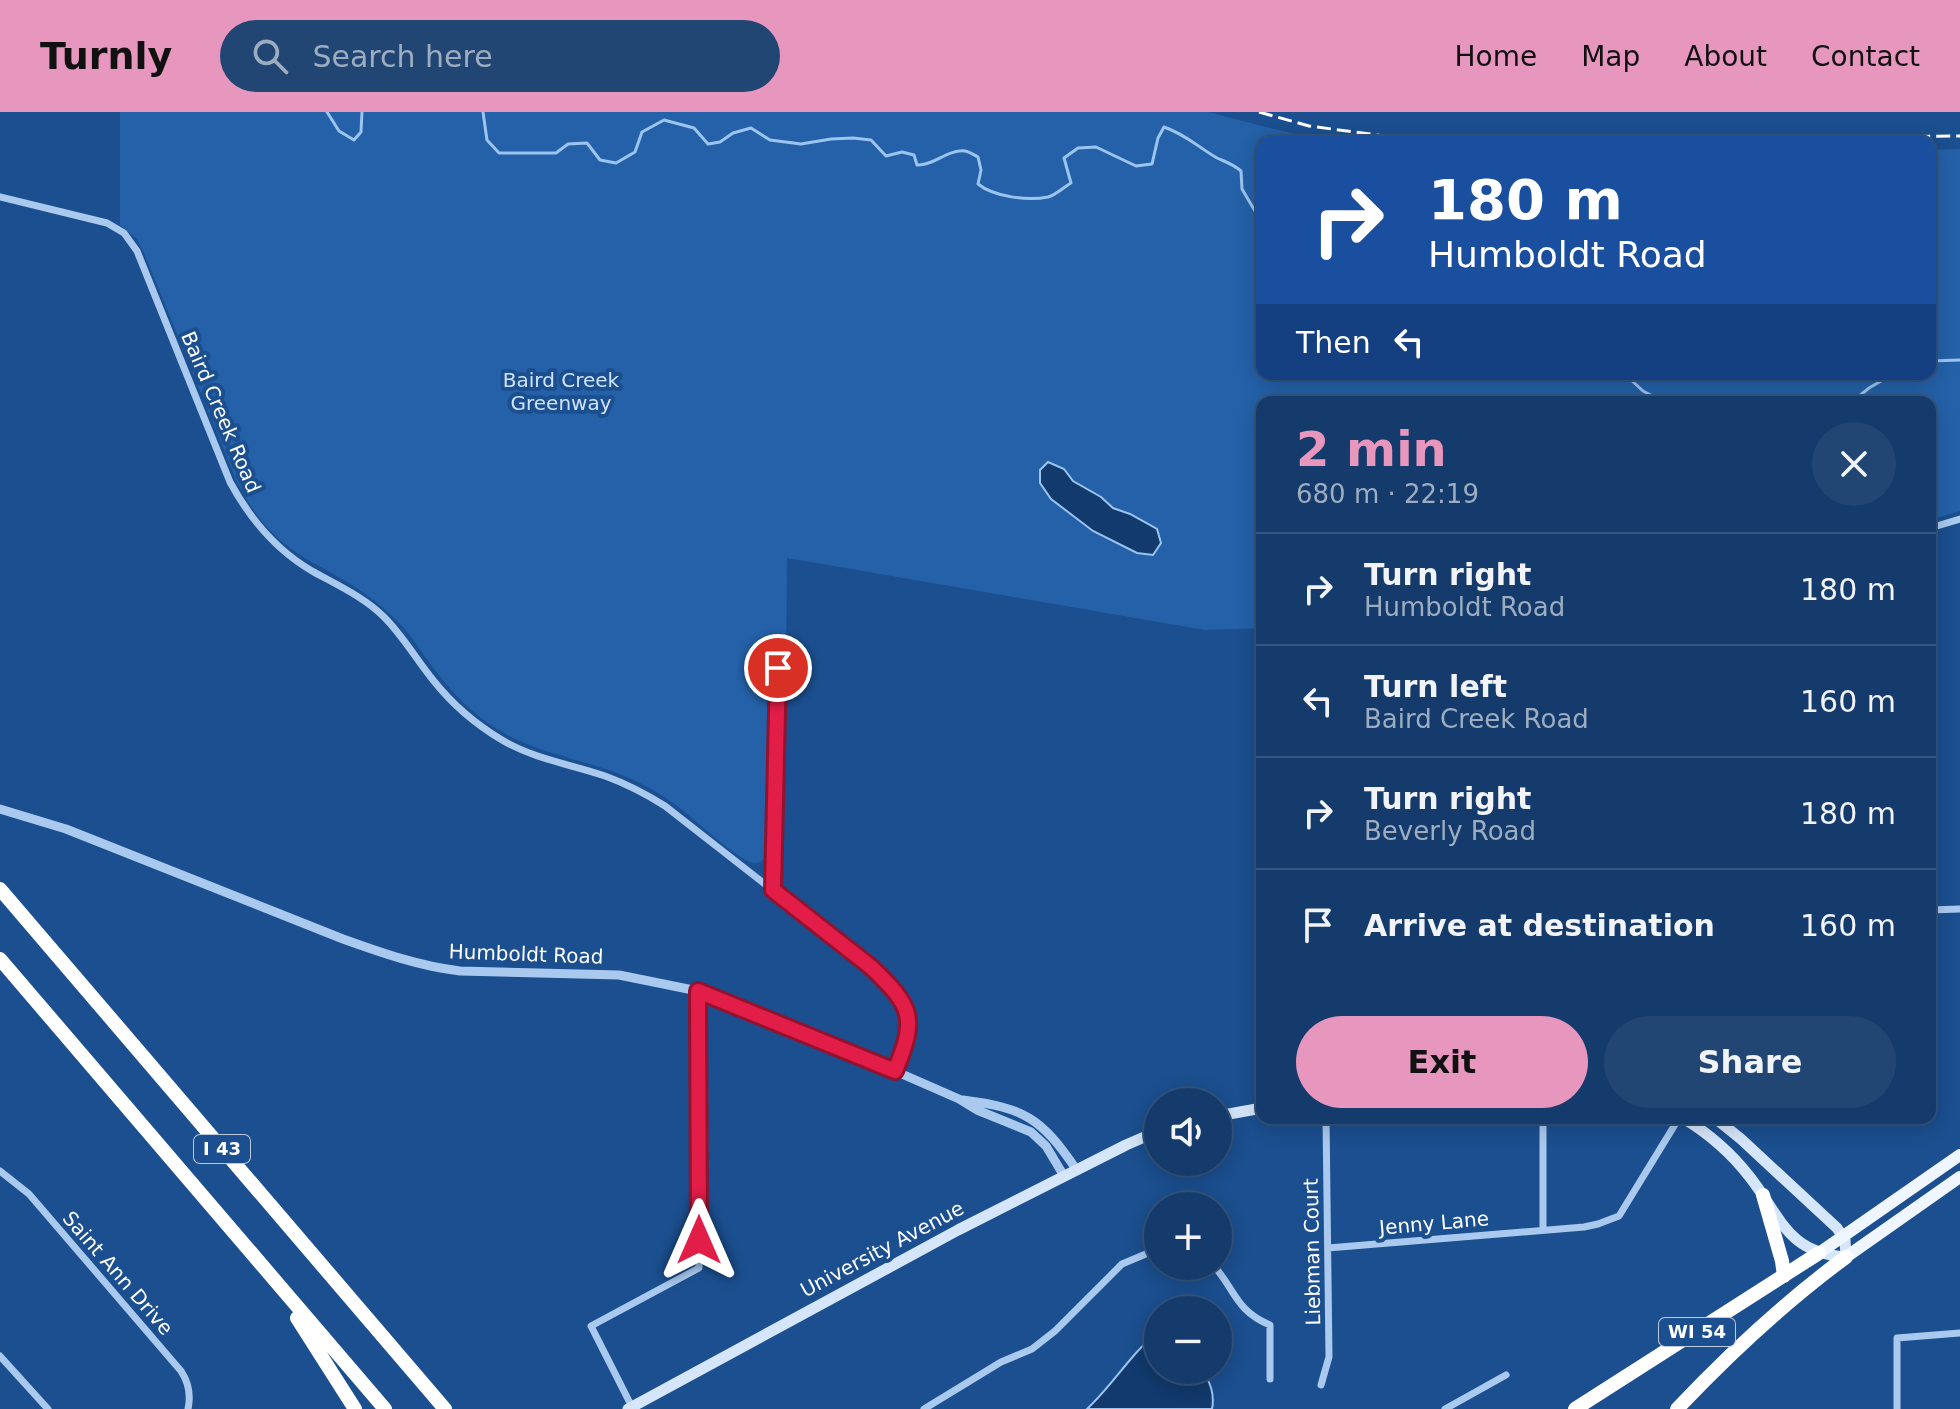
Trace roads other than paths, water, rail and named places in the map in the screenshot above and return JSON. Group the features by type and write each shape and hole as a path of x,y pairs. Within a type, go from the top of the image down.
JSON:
{"highway":[{"name":"I 43","path":"0,889 445,1409"},
{"name":"I 43","path":"0,959 385,1409"},
{"path":"1763,1195 1784,1276"},
{"name":"WI 54","path":"1575,1409 1819,1253"},
{"name":"WI 54","path":"1677,1409 1763,1326 1846,1257"},
{"path":"285,1292 297,1318 355,1409"}],"main road":[{"path":"1232,1113 1256,1109"},
{"path":"1692,1124 1728,1152 1747,1172 1789,1232 1803,1245 1819,1253 1846,1257 1843,1236 1833,1224 1722,1124"},
{"name":"University Avenue","path":"630,1408 949,1235 1144,1137"},
{"name":"WI 54","path":"1819,1253 1960,1155"},
{"name":"WI 54","path":"1846,1257 1960,1177"}],"street":[{"name":"Baird Creek Road","path":"0,197 107,223 124,233 137,251 230,482 249,515 265,533 293,558 342,586 382,615 432,679 462,712 482,727 521,750 603,775 644,793 665,806 871,967 904,1005 909,1025 895,1071"},
{"path":"1936,526 1960,519"},
{"path":"768,650 778,668 773,890"},
{"name":"Humboldt Road","path":"0,809 66,829 343,939 434,968 619,975 698,991 895,1071 1025,1129 1046,1146 1064,1176"},
{"path":"1936,910 1960,909"},
{"path":"630,1408 591,1326 699,1268 698,991"},
{"name":"Humboldt Road","path":"960,1099 1009,1109 1035,1121 1054,1138 1076,1169"},
{"name":"Liebman Court","path":"1321,1385 1329,1357 1326,1124"},
{"path":"1543,1124 1543,1229"},
{"name":"Jenny Lane","path":"1328,1248 1598,1224 1619,1216 1679,1124"},
{"name":"Saint Ann Drive","path":"0,1171 29,1194 181,1371 190,1394 188,1409"},
{"path":"924,1409 1001,1362 1032,1349 1055,1331 1122,1264 1144,1255"},
{"path":"1223,1280 1247,1313 1270,1325 1270,1379"},
{"path":"1897,1409 1897,1338 1960,1333"},
{"path":"0,1356 48,1409"},
{"path":"1445,1409 1506,1375"}],"waterway":[{"path":"327,112 339,131 354,140 361,132 362,112"},
{"path":"483,112 487,140 499,153 556,153 568,144 587,143 600,160 616,163 635,152 642,132 664,120 694,128 708,144 751,128 770,140 801,144 831,139 871,140 886,156 902,152 914,155 917,165 965,151 978,157 981,170 978,184 1002,195 1031,198 1051,196 1071,183 1064,158 1078,148 1096,147 1136,166 1152,164 1164,127 1241,171 1242,189 1256,213"},
{"path":"1936,361 1960,360"},
{"path":"1631,380 1653,396"},
{"path":"1859,396 1883,380"}],"railway":[{"path":"1259,112 1309,126 1385,136"},
{"path":"1936,136 1960,136"}],"park label":[{"name":"Baird Creek Greenway","path":"561,392"}]}
